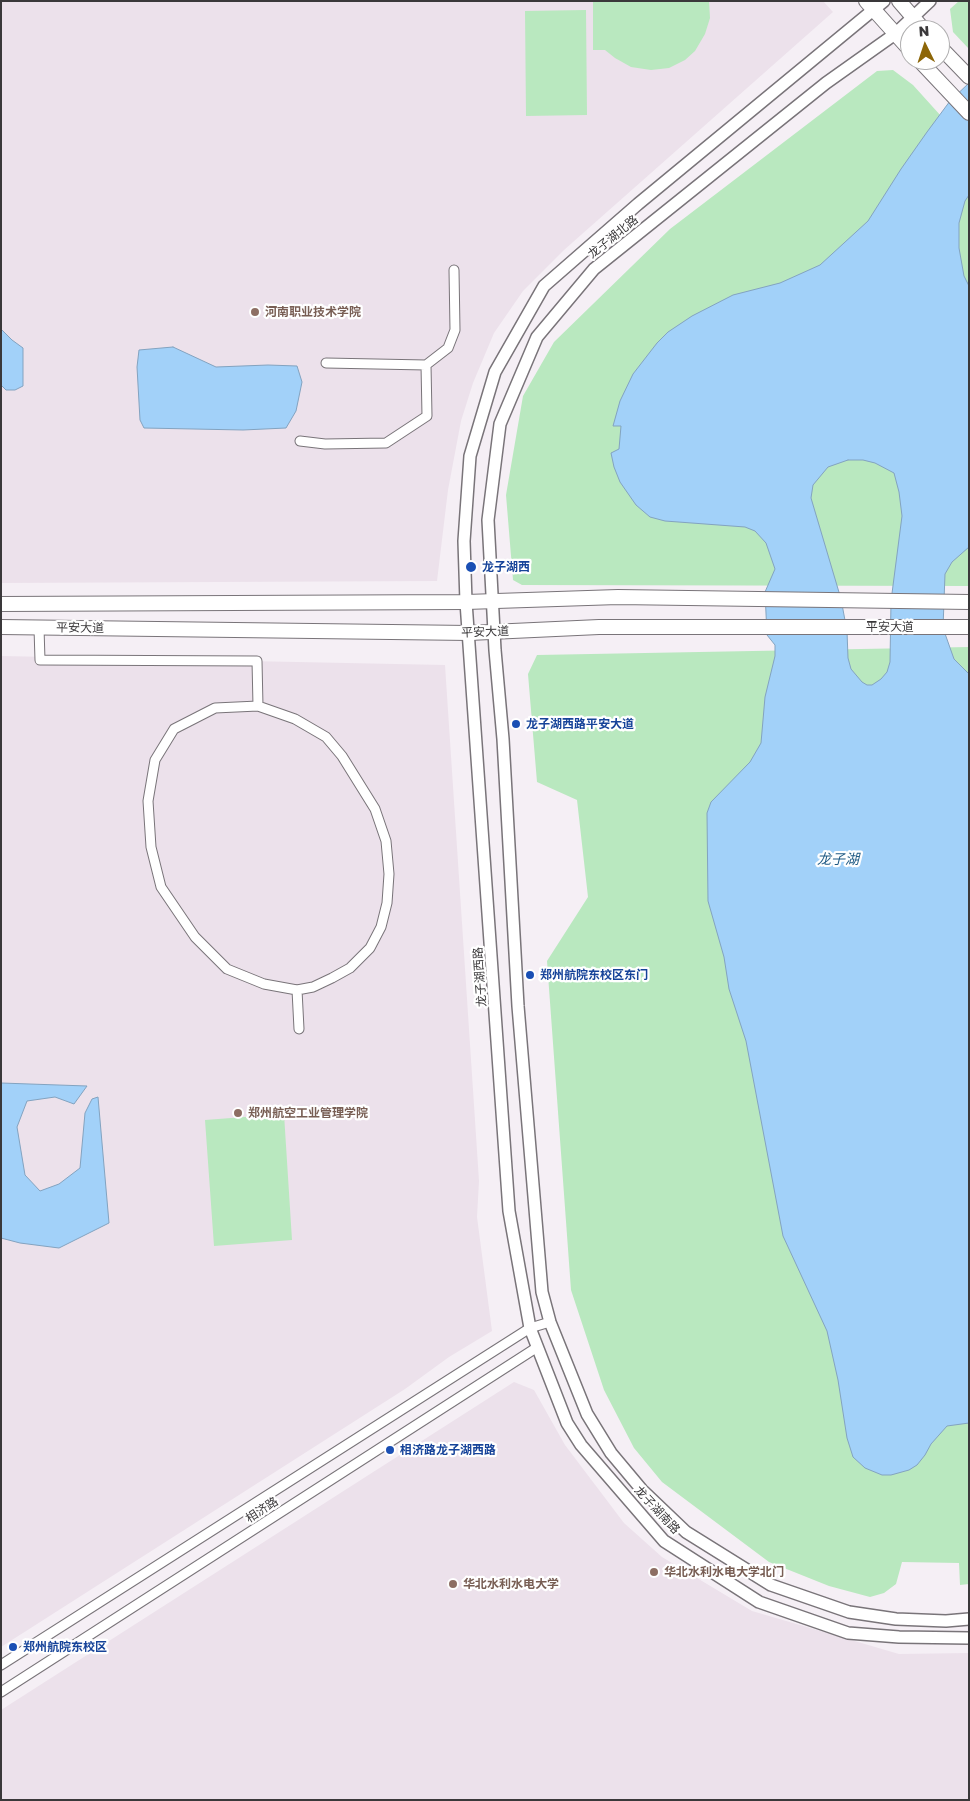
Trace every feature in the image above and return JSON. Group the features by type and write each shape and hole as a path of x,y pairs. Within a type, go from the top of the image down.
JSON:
{"main road":[{"path":"899,1 915,20"},
{"path":"875,4 900,39"},
{"path":"950,57 965,73"},
{"path":"929,70 969,113"},
{"name":"平安大道","path":"1,604 466,602 618,597 968,602"},
{"name":"平安大道","path":"1,627 469,633 599,627 969,627"}],"street":[{"name":"龙子湖北路","path":"493,600 488,520 500,424 537,337 594,269 826,83 896,34 930,1"},
{"name":"龙子湖北路","path":"466,602 464,541 470,456 495,372 544,286 875,4"},
{"path":"326,363 426,365 448,348 455,330 454,270"},
{"path":"300,441 325,444 386,443 427,416 426,365"},
{"path":"493,600 504,748 518,1006 542,1292 550,1322"},
{"name":"龙子湖西路","path":"466,602 509,1210 530,1328 536,1348"},
{"path":"39,628 40,660 257,661 258,706"},
{"path":"258,706 295,719 326,737 342,756 375,809 386,842 389,874 387,903 381,927 370,948 350,968 313,987 297,990 264,984 228,969 196,937 161,887 151,847 148,801 155,760 174,729 215,708 258,706"},
{"path":"297,990 299,1029"},
{"name":"相济路","path":"1,1665 530,1328 550,1322"},
{"name":"龙子湖南路","path":"550,1322 587,1414 611,1453 642,1490 686,1532 771,1585 849,1612 896,1619 946,1621 969,1619"},
{"name":"相济路","path":"1,1692 536,1348"},
{"name":"龙子湖南路","path":"536,1348 567,1423 581,1445 664,1541 758,1602 848,1633 899,1637 969,1638"}],"shaded area":[{"name":"河南职业技术学院","path":"1,1 823,1 833,12 564,250 523,291 494,333 473,383 461,421 448,490 437,581 1,583"},
{"name":"郑州航空工业管理学院","path":"1,656 445,665 479,1181 477,1217 492,1331 449,1357 405,1389 1,1647"},
{"name":"华北水利水电大学","path":"514,1382 534,1390 565,1445 624,1523 662,1557 752,1611 899,1654 969,1653 969,1800 1,1800 1,1710"}],"green space":[{"path":"593,1 709,1 710,18 705,34 695,51 685,60 669,68 651,70 631,67 605,50 593,50"},
{"path":"959,1 969,1 969,49 953,32 950,9"},
{"path":"586,10 587,115 526,116 525,11"},
{"path":"893,70 913,85 969,147 969,586 522,585 513,580 506,495 523,396 554,342 670,229 877,71"},
{"path":"969,647 969,1584 960,1585 959,1563 902,1562 896,1584 884,1593 870,1597 829,1586 769,1562 662,1482 634,1448 604,1390 571,1290 547,961 588,897 577,800 537,782 528,674 537,655"},
{"path":"284,1114 292,1240 214,1246 205,1120"}],"water":[{"name":"龙子湖","path":"969,83 969,195 965,201 959,223 959,248 964,276 969,286 969,547 952,562 945,574 943,628 954,659 969,674 969,1423 947,1426 931,1444 917,1465 909,1470 891,1475 882,1475 865,1468 853,1457 847,1438 838,1380 827,1331 783,1236 746,1041 729,989 724,957 708,901 707,813 711,802 750,762 761,743 765,697 775,656 775,645 767,635 765,592 775,569 766,543 755,531 745,527 665,521 650,517 636,505 620,482 611,453 619,449 621,426 613,426 620,401 633,374 657,343 668,332 692,316 733,295 780,283 820,265 868,221 901,169 950,101","holes":["848,460 863,460 875,463 894,473 902,516 891,601 890,662 887,672 872,685 862,682 851,669 841,599 811,498 813,485 828,467"]},
{"path":"1,329 23,348 23,386 15,390 6,390 1,385"},
{"path":"173,347 216,367 297,366 302,382 296,411 286,428 243,430 144,428 140,420 137,367 139,350"},
{"path":"1,1083 87,1086 74,1104 55,1097 27,1101 17,1127 25,1175 40,1191 59,1184 80,1168 85,1113 92,1099 98,1097 109,1223 59,1248 20,1243 1,1238"}],"place":[{"name":"河南职业技术学院","path":"255,312"},
{"name":"龙子湖西","path":"471,567"},
{"name":"龙子湖西路平安大道","path":"516,724"},
{"name":"郑州航院东校区东门","path":"530,975"},
{"name":"郑州航空工业管理学院","path":"238,1113"},
{"name":"相济路龙子湖西路","path":"390,1450"},
{"name":"华北水利水电大学北门","path":"654,1572"},
{"name":"华北水利水电大学","path":"453,1584"},
{"name":"郑州航院东校区","path":"13,1647"}]}
